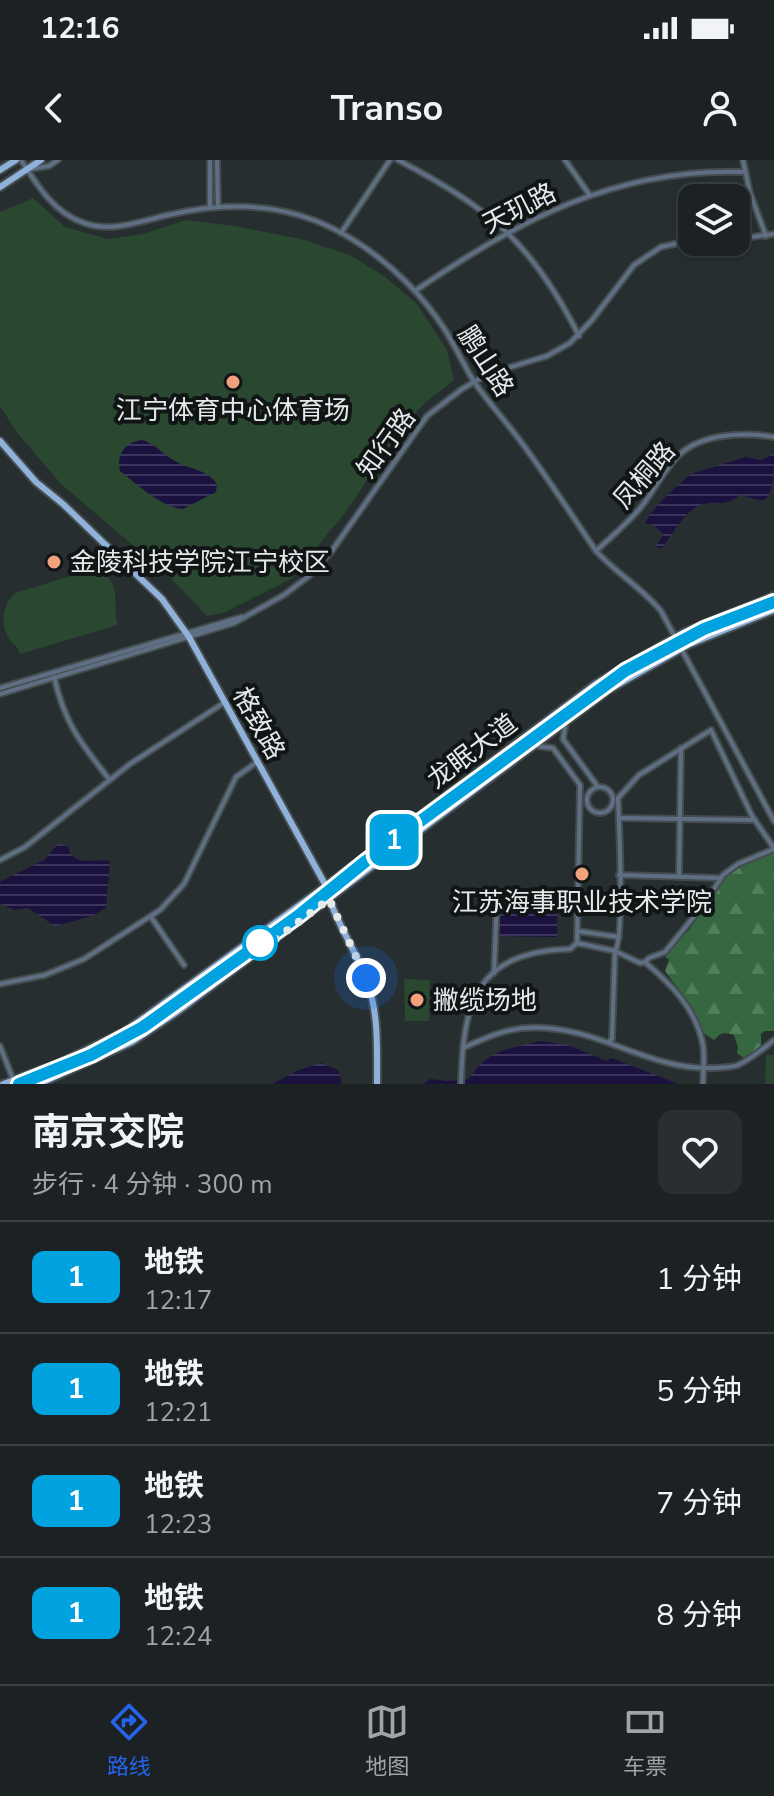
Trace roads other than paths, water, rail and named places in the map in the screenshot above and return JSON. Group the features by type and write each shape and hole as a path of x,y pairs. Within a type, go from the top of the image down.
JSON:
{"main road":[{"path":"0,170 18,160"},
{"path":"0,187 41,160"},
{"name":"格致路","path":"0,441 36,482 162,599 187,635 326,886 329,899 356,953 372,996 377,1030 377,1084"},
{"name":"龙眠大道","path":"3,1084 55,1065 124,1032 326,886 597,683 676,637 722,615 774,596"},
{"name":"龙眠大道","path":"39,1084 97,1060 145,1034 177,1012 534,745 639,671 727,627 774,610"}],"street":[{"name":"鹏山路","path":"18,160 39,189 62,212 97,227 131,224 210,207 244,205 302,217 341,233 375,256 415,291 444,328 474,382 526,449 596,551 645,591 676,637 774,821"},
{"path":"27,170 49,166 58,160"},
{"path":"210,160 210,207"},
{"path":"217,160 218,206"},
{"path":"341,233 390,160"},
{"path":"398,160 466,198 508,231 546,276 579,336"},
{"path":"565,160 589,195"},
{"path":"743,160 766,236"},
{"name":"天玑路","path":"415,291 508,231 589,195 681,175 745,172"},
{"path":"750,238 774,234"},
{"name":"知行路","path":"0,691 244,617 274,602 309,576 331,552 427,416 488,374 560,350 579,336 634,265 661,247 678,243"},
{"name":"凤桐路","path":"596,551 637,512 681,454 720,437 774,437"},
{"name":"知行路","path":"0,691 187,635"},
{"path":"54,677 60,705 74,735 109,780"},
{"path":"0,860 25,847 109,780 225,702"},
{"path":"566,722 563,739 598,787 609,791 615,798 619,818 619,946 615,951 612,1039 609,1042"},
{"path":"577,943 615,951 640,963 645,962 665,952 721,878 738,864 774,848 755,820 711,730 639,775 615,798 609,809 601,812 590,808 587,799 590,791 598,787"},
{"path":"461,1084 467,1014 477,993 506,963 524,955 570,949 577,943 580,785 553,748 534,745"},
{"path":"679,876 681,748"},
{"path":"0,984 45,975 84,959 151,917 173,898 184,884 236,777 257,762"},
{"path":"580,799 587,799"},
{"path":"619,818 755,820"},
{"path":"619,875 721,878"},
{"path":"494,973 497,897 578,897"},
{"path":"151,917 184,965"},
{"path":"577,931 619,937"},
{"path":"645,962 678,991 688,1007 704,1048 703,1084"},
{"path":"462,1049 495,1033 545,1027 609,1042 653,1060 703,1068 735,1066 774,1040"},
{"path":"0,1046 14,1082"}],"railway":[{"path":"19,1084 91,1055 143,1027 298,916 459,791 625,671 704,629 774,602"}],"metro line":[{"name":"1","path":"19,1084 91,1055 143,1027 298,916 547,725 625,671 704,629 774,602"}],"place":[{"name":"江宁体育中心体育场","path":"233,382"},
{"name":"金陵科技学院江宁校区","path":"54,562"},
{"name":"江苏海事职业技术学院","path":"582,874"},
{"name":"撇缆场地","path":"417,1000"}]}
